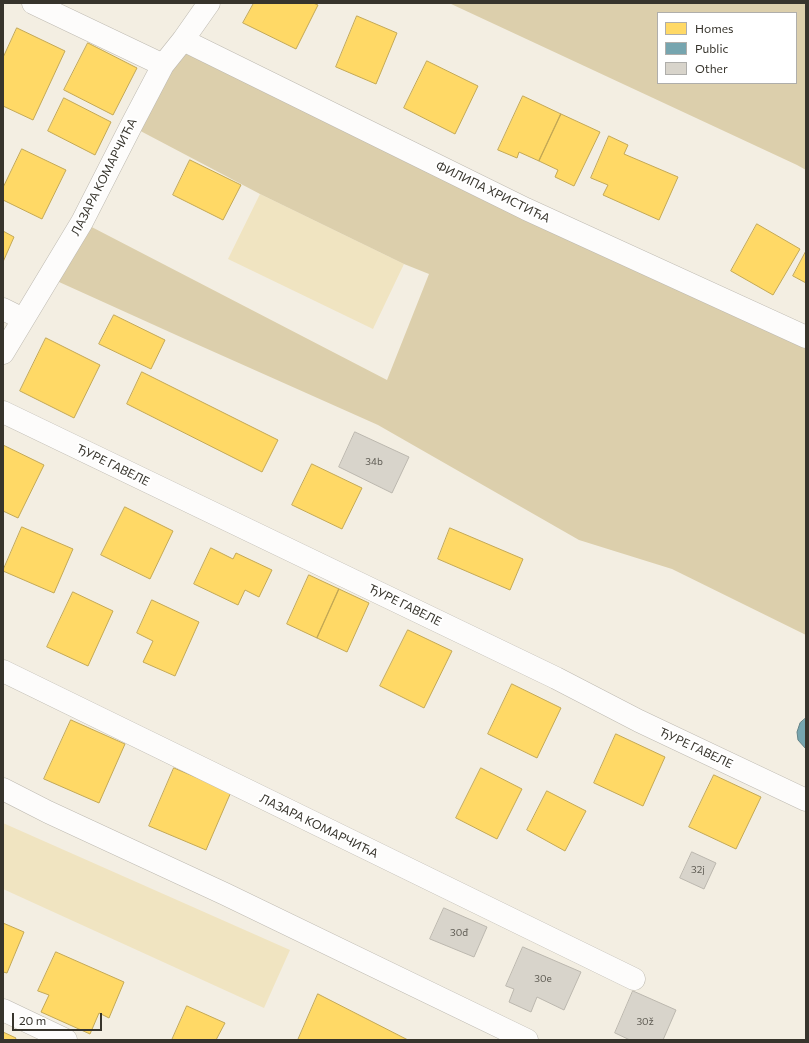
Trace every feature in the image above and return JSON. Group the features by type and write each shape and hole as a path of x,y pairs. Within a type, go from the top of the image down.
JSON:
{"street":[{"path":"33,3 163,64"},
{"name":"ЛАЗАРА КОМАРЧИЋА","path":"3,353 82,222 163,64 183,40 209,3"},
{"name":"ФИЛИПА ХРИСТИЋА","path":"183,40 526,208 806,337"},
{"path":"3,309 23,319"},
{"name":"ЂУРЕ ГАВЕЛЕ","path":"3,412 556,678 639,721 806,800"},
{"name":"ЛАЗАРА КОМАРЧИЋА","path":"3,672 634,979"},
{"path":"3,789 48,812 225,894 527,1040"},
{"path":"3,1010 66,1040"}],"shaded area":[{"path":"449,3 806,3 806,170 797,165"},
{"path":"183,40 806,337 806,635 672,569 579,540 378,425 48,277 82,222 387,380 429,274 404,264 260,194 131,126"},
{"path":"260,194 404,264 373,329 228,259"},
{"path":"3,823 290,950 264,1008 3,889"}],"building: Homes":[{"path":"254,3 313,3 318,5 296,49 243,23"},
{"path":"357,16 397,33 376,84 336,67"},
{"path":"17,28 65,51 33,120 3,106 3,58"},
{"path":"88,43 137,68 113,115 64,90"},
{"path":"427,61 478,86 455,134 404,108"},
{"path":"523,96 561,114 539,161 519,152 517,158 498,150"},
{"path":"64,98 111,122 95,155 48,131"},
{"path":"561,114 600,132 574,186 555,177 558,170 539,161"},
{"path":"609,136 628,145 624,154 678,177 659,220 603,195 608,185 591,178"},
{"path":"22,149 66,170 42,219 3,200 3,188"},
{"path":"190,160 241,185 223,220 173,195"},
{"path":"757,224 800,249 773,295 731,271"},
{"path":"3,231 14,237 3,262"},
{"path":"806,251 806,283 793,276"},
{"path":"114,315 165,340 151,369 99,344"},
{"path":"46,338 100,365 74,418 20,391"},
{"path":"142,372 278,440 262,472 127,404"},
{"path":"3,445 44,465 18,518 3,511"},
{"path":"312,464 362,488 342,529 292,505"},
{"path":"125,507 173,531 150,579 101,555"},
{"path":"22,527 73,549 54,593 3,571"},
{"path":"450,528 523,559 510,590 438,559"},
{"path":"211,548 233,559 236,553 272,570 259,597 245,590 238,605 194,584"},
{"path":"309,575 339,589 317,638 287,624"},
{"path":"339,589 369,603 347,652 317,638"},
{"path":"73,592 113,611 88,666 47,647"},
{"path":"152,600 199,622 175,676 143,662 153,641 137,633"},
{"path":"408,630 452,651 424,708 380,686"},
{"path":"512,684 561,708 537,758 488,734"},
{"path":"71,720 125,744 99,803 44,779"},
{"path":"616,734 665,757 643,806 594,783"},
{"path":"174,768 231,792 206,850 149,826"},
{"path":"481,768 522,789 497,839 456,818"},
{"path":"714,775 761,797 736,849 689,827"},
{"path":"547,791 586,811 565,851 527,830"},
{"path":"3,923 24,932 7,973 3,972"},
{"path":"56,952 124,982 109,1018 99,1013 90,1034 41,1012 49,995 38,991"},
{"path":"318,994 408,1040 298,1040"},
{"path":"187,1006 225,1023 216,1040 172,1040"},
{"path":"3,1032 16,1038 15,1040 3,1040"}],"building: Public":[{"path":"806,718 806,749 798,740 797,732 800,723"}],"building: Other":[{"path":"355,432 409,457 392,493 339,467"},
{"path":"692,852 716,863 704,889 680,878"},
{"path":"444,908 487,927 474,957 430,939"},
{"path":"523,947 581,972 564,1010 537,997 531,1012 509,1002 514,989 506,986"},
{"path":"633,991 676,1010 663,1040 630,1040 615,1033"}]}
